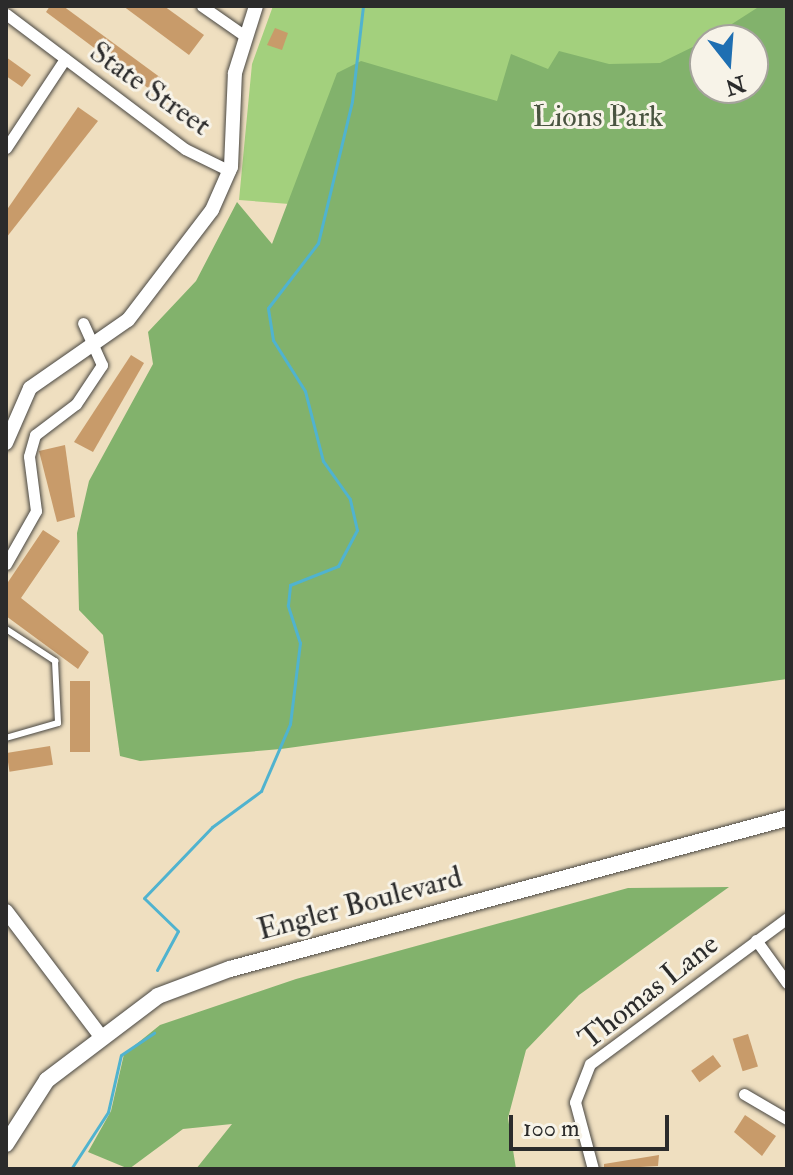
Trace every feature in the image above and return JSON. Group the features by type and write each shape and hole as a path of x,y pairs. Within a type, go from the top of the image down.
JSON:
{"main road":[{"name":"Engler Boulevard","path":"6,1144 47,1080 99,1034 158,996 230,969 787,818"}],"street":[{"path":"202,6 245,36"},
{"path":"6,443 30,388 94,338 128,320 171,271 230,171 235,73 256,6"},
{"name":"State Street","path":"7,16 185,149 230,171"},
{"path":"6,148 65,59"},
{"path":"6,564 36,511 29,456 35,435 76,404 102,365 94,338 83,323"},
{"path":"6,911 99,1034"},
{"name":"Thomas Lane","path":"593,1169 575,1102 590,1064 787,918"},
{"path":"756,940 787,983"},
{"path":"744,1094 787,1119"}],"lane":[{"path":"6,629 55,661 58,723 6,738"}],"green space":[{"name":"Lions Park","path":"273,6 787,6 787,243 239,200 252,64"},
{"path":"760,6 787,6 787,679 281,749 140,761 120,756 103,635 79,610 77,533 89,481 153,364 148,332 196,281 237,202 272,244 337,73 361,61 497,101 511,54 548,69 559,51 609,64 660,63 689,49 689,104 769,104 769,24 732,24"},
{"path":"729,887 579,995 526,1050 508,1118 516,1169 196,1169 232,1124 183,1129 129,1169 88,1152 111,1111 124,1054 160,1025 296,979 628,888"}],"building":[{"path":"50,6 63,6 161,78 152,91 46,12"},
{"path":"123,6 164,6 204,35 189,55"},
{"path":"275,28 288,33 282,50 267,45"},
{"path":"6,57 31,75 22,87 6,76"},
{"path":"78,107 98,121 6,238 6,211"},
{"path":"131,355 144,363 93,452 74,442"},
{"path":"65,445 75,517 57,522 39,451"},
{"path":"43,530 60,541 21,598 89,652 78,669 6,616 6,585"},
{"path":"70,681 90,681 90,752 70,752"},
{"path":"50,746 53,765 10,772 7,753"},
{"path":"748,1034 758,1067 743,1071 733,1039"},
{"path":"713,1055 721,1066 699,1082 691,1071"},
{"path":"745,1115 776,1136 762,1156 734,1132"},
{"path":"659,1155 658,1166 604,1169 604,1164"}],"waterway":[{"path":"157,970 178,931 144,898 212,827 261,791 290,724 300,643 288,605 290,585 338,566 357,530 350,499 323,461 305,391 273,340 268,308 318,243 352,101 363,6"},
{"path":"71,1169 108,1112 121,1055 154,1033"}]}
